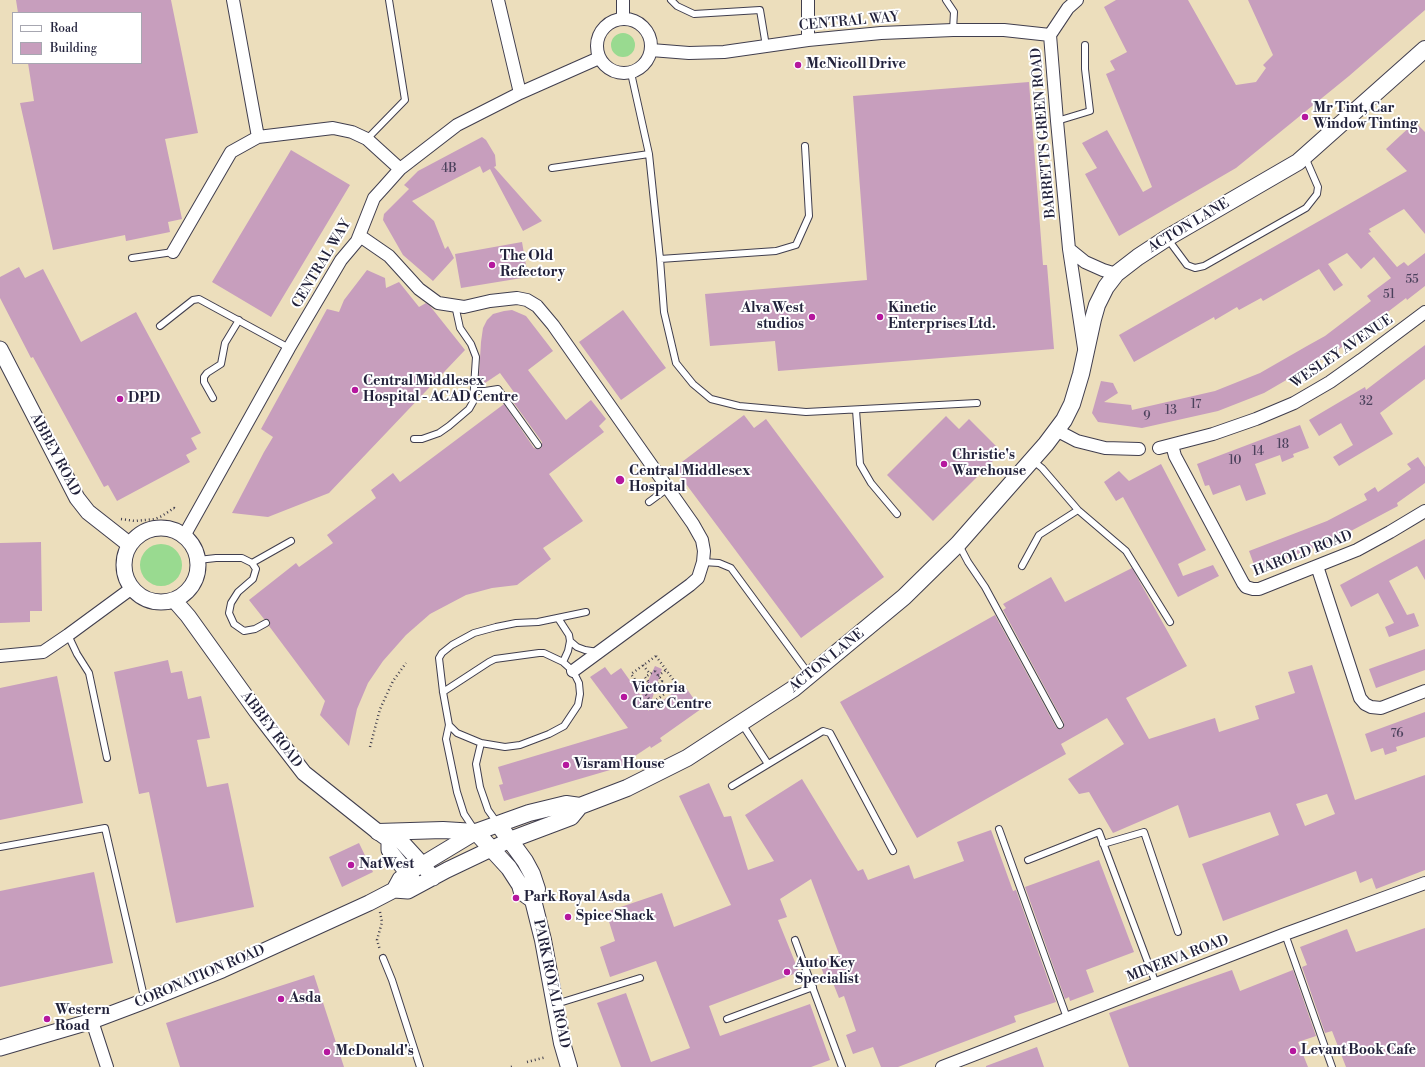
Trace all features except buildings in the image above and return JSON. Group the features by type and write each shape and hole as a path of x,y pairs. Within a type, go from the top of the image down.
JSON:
{"main road":[{"name":"ACTON LANE","path":"510,840 570,817 580,806 628,788 687,758 793,689 904,597 958,544 1046,444 1064,420 1072,404 1081,374 1092,319 1106,287 1116,274 1138,257 1167,238 1305,157 1425,49"},
{"name":"ACTON LANE","path":"476,832 529,813 566,804 580,806"},
{"name":"PARK ROYAL ROAD","path":"498,824 525,861 532,874 537,889 533,900 543,940 562,1043 569,1067"},
{"path":"383,836 443,830 476,832"},
{"name":"PARK ROYAL ROAD","path":"476,832 509,868 522,892 533,900"}],"street":[{"path":"233,0 258,137"},
{"path":"498,0 520,93"},
{"path":"623,0 623,19"},
{"path":"808,0 808,40"},
{"name":"BARRETTS GREEN ROAD","path":"1077,0 1068,8 1050,35 1069,249 1085,353"},
{"path":"623,19 636,22 645,28 650,37 652,50 650,58 638,70 631,73 622,74 606,66 599,58 597,46 602,31 612,22 623,19"},
{"name":"CENTRAL WAY","path":"652,50 689,53 724,52 808,40 881,33 954,30 1004,30 1050,35"},
{"name":"CENTRAL WAY","path":"184,536 289,348 341,260 360,236 374,198 400,169 457,125 520,93 599,58"},
{"path":"173,252 232,152 258,137 333,128 352,132 367,139 400,169"},
{"path":"360,236 389,256 419,289 438,303 464,306 517,298 527,300 537,306 553,325 668,488 693,524 702,540 704,551 703,562 698,578 573,671"},
{"path":"1069,249 1085,262 1116,274"},
{"name":"WESLEY AVENUE","path":"1159,448 1213,434 1294,403 1330,382 1425,312"},
{"name":"ABBEY ROAD","path":"0,349 77,498 88,512 130,545"},
{"path":"1056,430 1077,441 1105,448 1139,449"},
{"name":"HAROLD ROAD","path":"1172,445 1175,456 1243,583 1246,587 1253,590 1260,589 1357,550 1425,511"},
{"path":"155,528 170,529 184,536 194,548 198,560 198,568 194,582 184,594 174,600 158,602 146,599 138,594 127,580 124,566 126,553 130,545 139,535 155,528"},
{"path":"1317,566 1360,698 1365,704 1371,707 1381,708 1425,691"},
{"path":"0,656 43,652 132,588"},
{"name":"ABBEY ROAD","path":"174,600 188,616 257,712 304,773 383,836 400,840 433,878"},
{"name":"CORONATION ROAD","path":"394,890 400,879 408,873 476,832"},
{"path":"383,836 389,850 419,886"},
{"name":"ACTON LANE","path":"492,848 510,840"},
{"name":"CORONATION ROAD","path":"0,1048 92,1021 222,970 369,903 394,890 408,891 492,848"},
{"name":"MINERVA ROAD","path":"942,1067 1285,934 1425,883"},
{"path":"92,1021 107,1067"}],"lane":[{"path":"367,139 406,100 389,0"},
{"path":"671,0 677,6 694,14 760,10 766,46"},
{"path":"946,0 955,15 954,30"},
{"path":"952,8 953,0"},
{"path":"1057,121 1090,111 1085,69 1085,45"},
{"path":"631,73 649,154 664,312 676,363 693,384 711,400 739,406 806,412 977,403"},
{"path":"660,259 776,251 796,245 809,216 805,146"},
{"path":"552,168 649,154"},
{"path":"1167,238 1187,264 1195,268 1204,266 1306,208 1317,194 1318,187 1305,157"},
{"path":"132,258 173,252"},
{"path":"160,326 193,300 199,299 289,348"},
{"path":"414,439 422,439 439,433 471,407 473,402 476,357 472,344 460,328 455,305"},
{"path":"213,398 204,382 204,377 207,373 221,364 226,343 239,320"},
{"path":"474,391 485,392 498,389 538,445"},
{"path":"856,410 860,464 871,483 897,514"},
{"path":"1032,460 1042,468 1078,510 1126,550 1170,622"},
{"path":"649,502 668,488"},
{"path":"1022,566 1039,535 1078,510"},
{"path":"252,563 292,541"},
{"path":"958,544 985,587 1060,725"},
{"path":"198,560 242,558 252,563 256,569 253,579 238,592 231,603 229,613 234,624 244,630 255,629 266,623"},
{"path":"703,562 719,563 731,568 810,675"},
{"path":"476,832 464,814 457,792 446,739 449,725 439,658 442,653 452,645 474,633 516,623 538,622 586,612"},
{"path":"558,618 569,635 570,641 568,651 563,662"},
{"path":"68,635 88,672 106,758"},
{"path":"570,641 577,647 585,650 600,652"},
{"path":"443,692 480,667 495,659 539,653 544,653 563,662 573,671 579,683 580,694 578,705 564,726 549,734 520,745 505,747 480,743 457,733 449,725"},
{"path":"741,723 768,764"},
{"path":"732,786 823,731 830,733 893,851"},
{"path":"480,743 476,764 480,787 488,810 498,824"},
{"path":"0,847 105,828 136,968 145,1001"},
{"path":"999,829 1068,1018"},
{"path":"1028,860 1099,832 1156,984"},
{"path":"1104,844 1144,832 1178,932"},
{"path":"1285,934 1332,1067"},
{"path":"796,940 842,1067"},
{"path":"383,958 392,980 420,1067"},
{"path":"555,1004 640,978"},
{"path":"727,1019 813,987"}],"path":[{"path":"115,518 125,520 155,519 174,508 175,509"},
{"path":"656,656 666,670 677,685 652,703 631,674 656,656"},
{"path":"370,747 374,729 385,698 406,663"},
{"path":"643,665 650,674"},
{"path":"658,676 666,670"},
{"path":"654,671 658,676 662,682 653,688 645,677 654,671"},
{"path":"642,688 649,683"},
{"path":"658,684 664,694"},
{"path":"379,911 382,922 377,940 383,958"},
{"path":"527,1062 546,1057"}],"green space":[{"path":"623,33 628,34 634,40 634,50 628,56 623,57 618,56 612,50 611,45 612,40 618,34"},
{"path":"161,544 176,550 182,565 176,580 161,586 146,580 140,565 146,550"}],"place":[{"name":"McNicoll Drive","path":"798,65"},
{"name":"Mr Tint, Car Window Tinting","path":"1305,117"},
{"name":"The Old Refectory","path":"492,265"},
{"name":"Alva West studios","path":"812,317"},
{"name":"Kinetic Enterprises Ltd.","path":"880,317"},
{"name":"Central Middlesex Hospital - ACAD Centre","path":"355,390"},
{"name":"DPD","path":"120,399"},
{"name":"Christie's Warehouse","path":"944,464"},
{"name":"Central Middlesex Hospital","path":"620,480"},
{"name":"Victoria Care Centre","path":"624,697"},
{"name":"Visram House","path":"566,765"},
{"name":"NatWest","path":"351,865"},
{"name":"Park Royal Asda","path":"516,898"},
{"name":"Spice Shack","path":"568,917"},
{"name":"Auto Key Specialist","path":"787,972"},
{"name":"Asda","path":"281,999"},
{"name":"Western Road","path":"47,1019"},
{"name":"Levant Book Cafe","path":"1293,1051"},
{"name":"McDonald's","path":"327,1052"}]}
